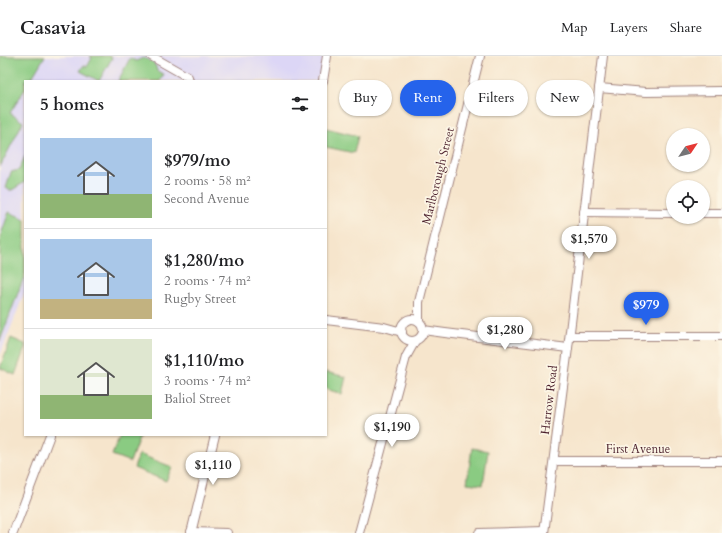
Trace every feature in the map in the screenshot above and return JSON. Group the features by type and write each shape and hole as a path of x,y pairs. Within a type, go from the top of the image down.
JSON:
{"street":[{"path":"151,56 161,58 188,77 189,80"},
{"path":"323,80 327,56"},
{"name":"Marlborough Street","path":"415,320 480,56"},
{"name":"Harrow Road","path":"544,532 570,336 603,56"},
{"path":"599,88 646,92 722,91"},
{"path":"584,212 666,213"},
{"path":"710,213 722,213"},
{"path":"327,320 384,327 403,332 407,340 415,341"},
{"path":"359,533 406,357 415,341 418,340 423,333 422,326 415,320 408,320 403,332 406,357"},
{"path":"423,333 445,334 568,348"},
{"path":"570,336 722,336"},
{"path":"12,533 50,436"},
{"path":"215,436 191,533 226,533"},
{"name":"First Avenue","path":"554,461 722,461"},
{"path":"479,533 544,532"}],"shaded area":[{"path":"0,56 327,56 323,80 24,80 24,294 0,356"}],"green space":[{"path":"0,56 45,56 31,80 24,80 24,91 10,113 23,122 0,167"},
{"path":"89,56 109,56 112,58 100,80 80,71 84,65 87,67 92,58"},
{"path":"130,58 136,61 143,58 153,62 157,71 164,74 161,80 119,80"},
{"path":"327,128 358,136 354,153 327,147"},
{"path":"24,158 24,183 12,190 9,190 6,188 11,172 19,170"},
{"path":"9,212 24,219 24,277 0,341 0,237"},
{"path":"11,338 24,344 24,351 15,375 0,368"},
{"path":"327,372 346,377 342,394 327,389"},
{"path":"120,436 140,436 130,462 112,455"},
{"path":"472,448 488,451 483,485 467,483"},
{"path":"139,454 172,467 166,481 134,468"}]}
